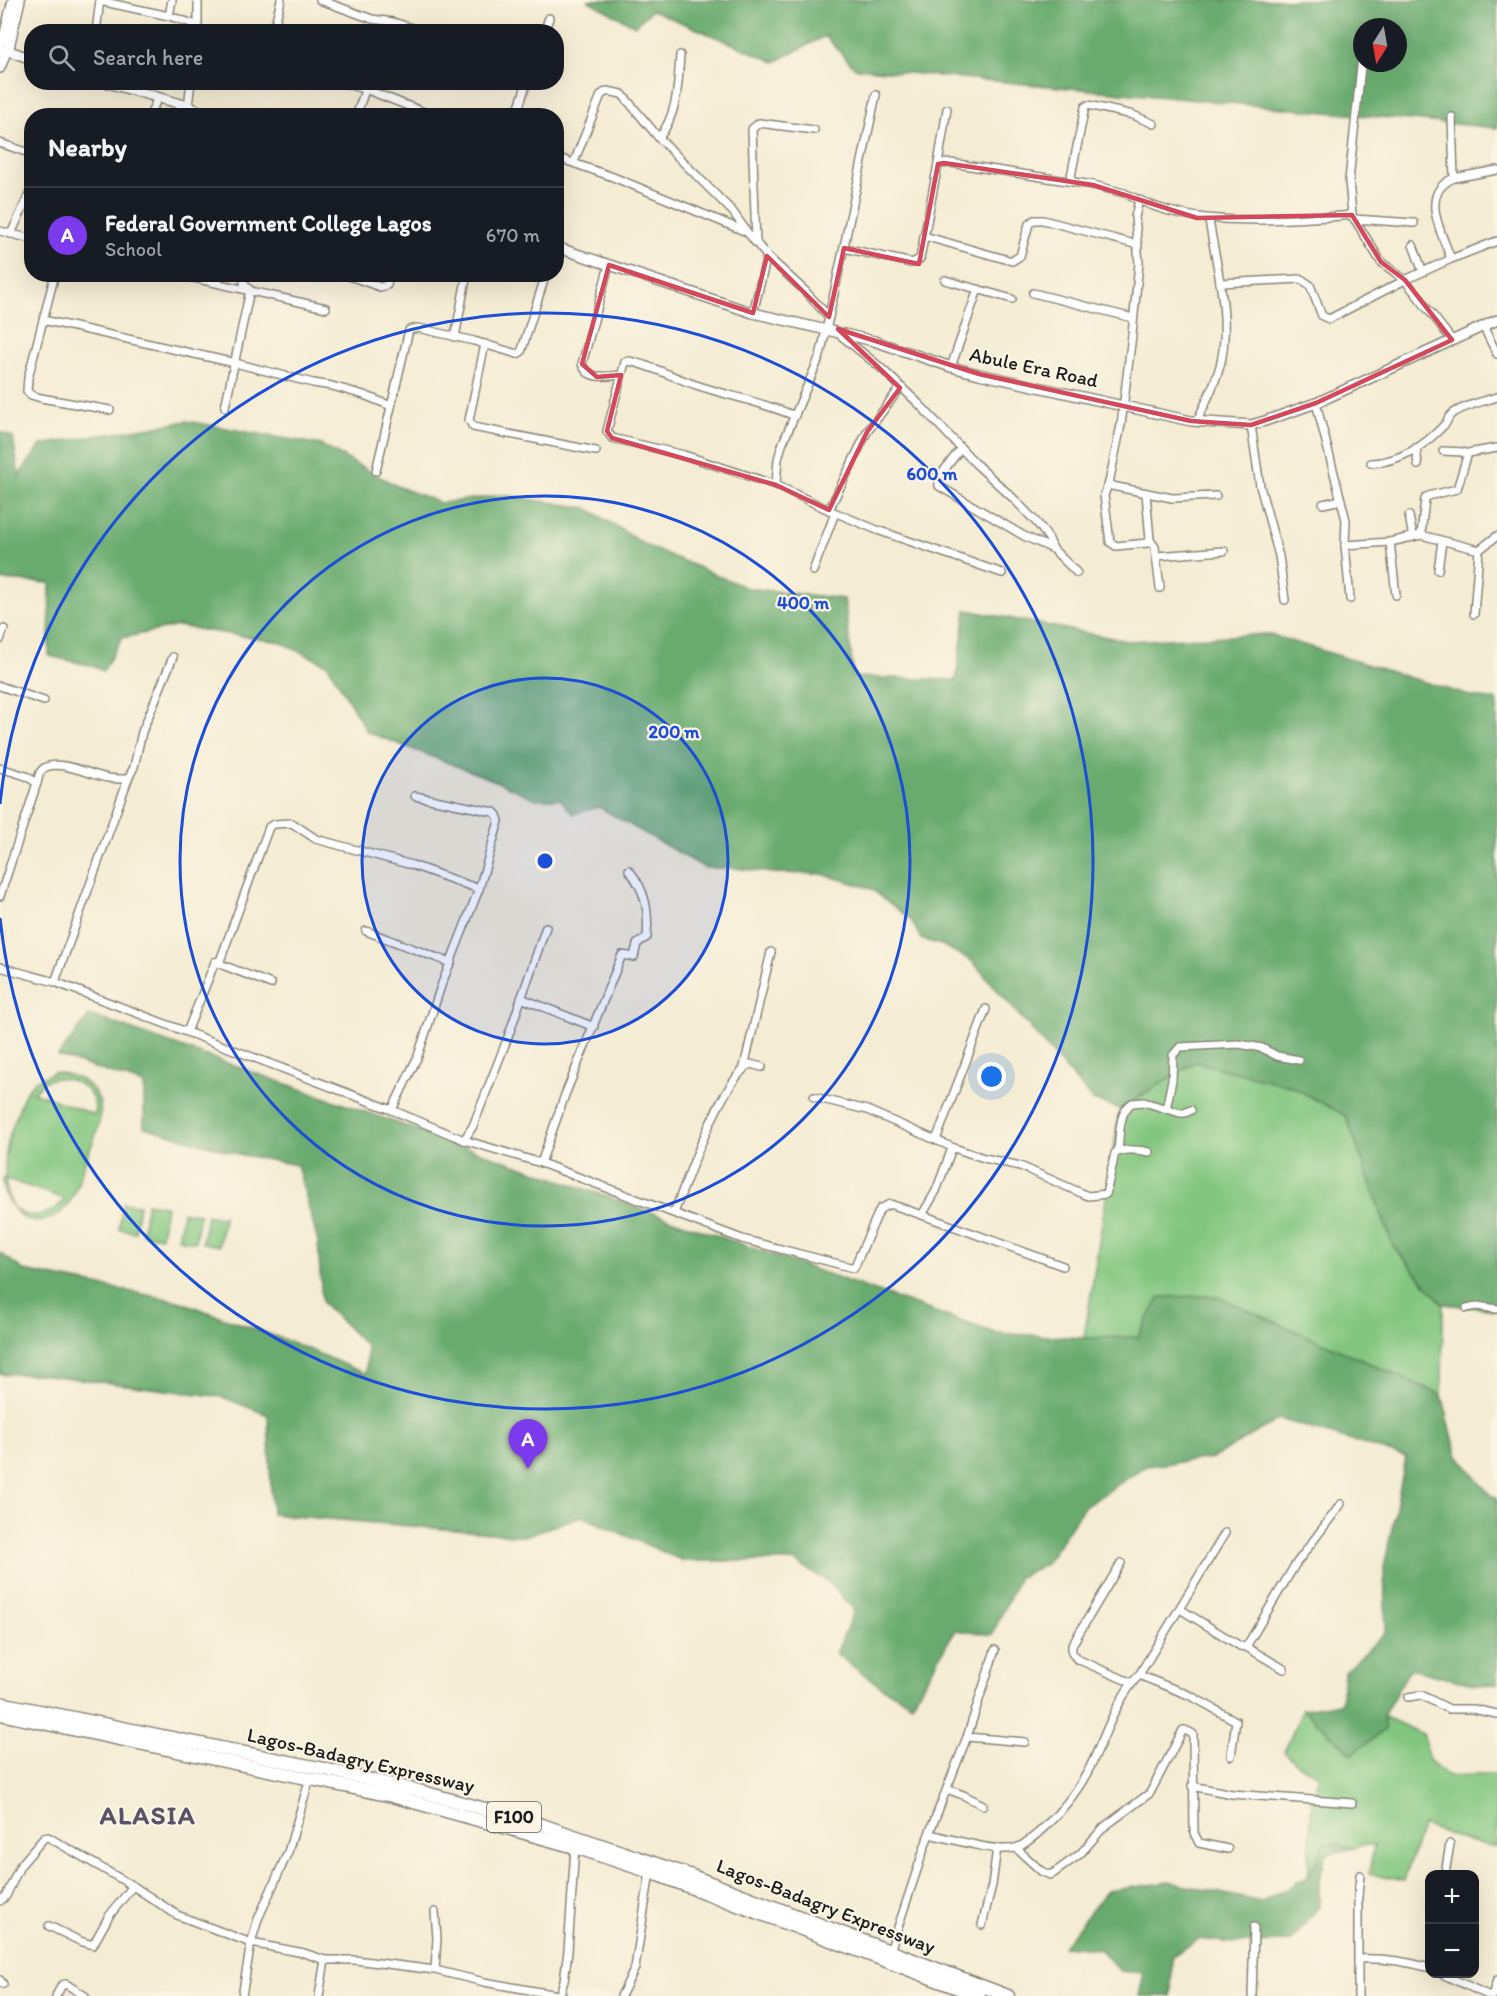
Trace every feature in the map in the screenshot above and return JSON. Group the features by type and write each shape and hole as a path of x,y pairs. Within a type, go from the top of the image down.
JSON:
{"highway":[{"name":"Lagos-Badagry Expressway","path":"0,1703 324,1769 491,1810 692,1876 1008,1996"},
{"name":"Lagos-Badagry Expressway","path":"0,1714 392,1796 575,1847 650,1872 979,1996"}],"street":[{"path":"0,69 14,0"},
{"path":"3,46 20,0"},
{"path":"169,16 172,0"},
{"path":"198,0 198,24"},
{"path":"275,24 281,0"},
{"path":"320,0 372,19 399,24"},
{"path":"97,24 100,1 169,16 186,24"},
{"path":"547,24 549,18"},
{"path":"3,46 24,55"},
{"path":"659,138 674,111 680,55"},
{"path":"1360,72 1349,180 1353,217 1381,262 1406,280 1452,340"},
{"path":"129,90 192,108"},
{"path":"188,106 190,90"},
{"path":"359,108 365,90"},
{"path":"375,90 416,108"},
{"path":"519,108 524,90"},
{"path":"574,162 601,94 607,91 622,94 659,138 733,212 767,256 829,317"},
{"path":"776,485 778,459 819,356 826,330 876,95"},
{"path":"153,108 157,99"},
{"path":"1070,181 1085,107 1088,105 1133,115 1154,124"},
{"path":"844,248 916,262 920,259 947,109"},
{"path":"1452,117 1454,178"},
{"path":"756,243 752,129 759,123 814,130"},
{"path":"0,143 24,151"},
{"path":"564,159 747,232"},
{"path":"938,164 951,163 1111,189 1165,211 1209,219 1353,217 1414,223"},
{"path":"1451,259 1434,212 1434,201 1438,191 1444,183 1454,178 1497,170"},
{"path":"1139,200 1135,217 1139,263 1121,425 1109,483 1104,495 1112,545 1121,547 1148,543 1150,540"},
{"path":"11,234 24,206"},
{"path":"1197,422 1216,379 1224,345 1225,318 1209,219"},
{"path":"924,236 1012,261 1020,256 1029,224 1034,220 1062,224 1137,245"},
{"path":"0,231 24,237"},
{"path":"1220,283 1300,279 1310,285 1322,316 1329,319 1451,259 1497,241"},
{"path":"1413,245 1423,272"},
{"name":"Abule Era Road","path":"564,250 753,313 874,341 951,367 1197,422 1251,425 1316,403 1497,320"},
{"path":"753,313 767,256"},
{"path":"609,265 582,364 589,374 597,377 621,375"},
{"path":"945,280 1012,299"},
{"path":"53,282 28,378 27,391 41,398 110,410"},
{"path":"213,282 326,308"},
{"path":"244,282 250,290"},
{"path":"366,282 380,287 387,285 388,282"},
{"path":"455,337 465,282"},
{"path":"376,471 409,330 418,328 512,353 521,352 543,282"},
{"path":"225,407 250,290"},
{"path":"951,367 978,290"},
{"path":"1033,293 1133,318"},
{"path":"44,321 332,386 391,406"},
{"path":"1484,326 1497,354"},
{"path":"838,333 919,404 1038,524 1053,549"},
{"path":"485,344 470,424 474,427 596,451"},
{"path":"795,416 768,405 711,389 633,362 625,362 607,431 612,438 684,455 776,485 832,512 930,550 1002,573"},
{"path":"813,571 832,512 867,432 900,388"},
{"path":"1371,463 1393,460 1416,448 1434,435 1447,423 1449,417 1460,410 1497,397"},
{"path":"1316,403 1346,520 1350,599"},
{"path":"1251,425 1260,486 1279,556 1285,600"},
{"path":"961,448 939,477 939,486 1024,536 1053,549 1077,573"},
{"path":"1416,448 1418,465"},
{"path":"1443,451 1467,454 1497,448"},
{"path":"1417,536 1425,499 1428,496 1457,489 1467,454"},
{"path":"1109,483 1112,486 1172,498 1216,496"},
{"path":"1146,493 1150,540 1155,548 1160,588"},
{"path":"1323,504 1341,500"},
{"path":"1409,516 1417,536"},
{"path":"1346,545 1390,542 1417,536 1479,550 1497,536"},
{"path":"1438,570 1442,541"},
{"path":"1390,542 1396,595"},
{"path":"1474,614 1479,550"},
{"path":"1156,556 1224,551"},
{"path":"0,640 4,629"},
{"path":"55,982 134,767 142,732 173,657"},
{"path":"0,686 44,701"},
{"path":"0,896 40,771 54,766 84,770 107,778 128,779"},
{"path":"0,768 26,776 37,783"},
{"path":"392,1110 418,1056 479,890 499,822 494,812 415,796"},
{"path":"187,1032 215,962 220,961 269,827 274,824 292,823 316,839 412,865 479,890"},
{"path":"541,1163 565,1095 622,956 634,957 637,944 647,937 649,917 646,902 638,881 629,870"},
{"path":"464,1140 473,1126 487,1092 546,927"},
{"path":"366,931 451,963"},
{"path":"744,1067 771,952"},
{"path":"215,962 271,984"},
{"path":"0,967 55,982 392,1110 464,1140 541,1163 742,1239 854,1268 880,1209 890,1204 1063,1266"},
{"path":"521,998 594,1027"},
{"path":"936,1140 986,1009"},
{"path":"1166,1109 1172,1080 1173,1055 1180,1047 1239,1044 1262,1048 1277,1056 1299,1060"},
{"path":"674,1213 719,1105 744,1067 750,1064 762,1067"},
{"path":"814,1097 867,1110 954,1148 1020,1166 1088,1196 1106,1194 1115,1153 1118,1151 1123,1117 1132,1103 1144,1102 1185,1113 1191,1110"},
{"path":"922,1215 936,1191 951,1150 954,1148"},
{"path":"1118,1151 1136,1149 1149,1152"},
{"path":"1467,1308 1477,1306 1497,1309"},
{"path":"1246,1647 1295,1565 1341,1504"},
{"path":"929,1834 997,1848 1016,1848 1046,1826 1087,1773 1132,1683 1180,1610 1225,1533"},
{"path":"1121,1563 1072,1645 1072,1653 1077,1659 1132,1683"},
{"path":"1180,1610 1284,1669"},
{"path":"890,1951 929,1834 968,1737 995,1650"},
{"path":"1139,1675 1191,1696 1236,1721 1231,1756"},
{"path":"1408,1697 1421,1695 1449,1709 1468,1708 1497,1714"},
{"path":"1016,1848 1041,1871 1050,1875 1054,1873 1080,1854 1104,1827 1150,1793 1185,1730 1193,1734 1194,1833 1199,1843 1228,1849"},
{"path":"968,1737 1025,1742"},
{"path":"242,1996 251,1943 258,1919 288,1852 310,1778"},
{"path":"1192,1786 1232,1794 1352,1803"},
{"path":"947,1789 983,1805"},
{"path":"0,1901 6,1896 20,1866 46,1837 133,1886 177,1915 251,1943 304,1953 325,1960 355,1960 435,1970 560,1996 568,1951 575,1847"},
{"path":"1446,1870 1450,1844"},
{"path":"982,1925 992,1885 997,1848"},
{"path":"621,1996 635,1968 650,1872"},
{"path":"1358,1996 1360,1875"},
{"path":"49,1926 93,1945 109,1916 133,1886"},
{"path":"435,1912 437,1938 435,1970"},
{"path":"1252,1996 1254,1927"},
{"path":"1359,1959 1382,1958 1425,1966"},
{"path":"319,1996 325,1960"},
{"path":"1451,1978 1491,1996 1497,1980"},
{"path":"56,1996 62,1985 66,1984 85,1996"}],"highlighted area":[{"path":"944,163 1093,185 1197,218 1352,215 1381,262 1405,280 1452,340 1316,403 1251,425 1191,421 979,374 838,329 900,388 867,432 829,510 776,485 612,438 607,431 621,375 597,377 582,364 609,265 753,313 767,256 829,317 844,248 919,264 938,164"}],"green space":[{"path":"587,0 1497,0 1497,128 855,68 825,36 775,62 652,10 635,26"},
{"path":"187,421 321,445 397,486 441,503 503,495 587,508 645,545 747,588 844,599 854,677 956,680 966,610 1128,641 1268,634 1473,697 1497,700 1497,1310 1443,1304 1393,1246 1346,1116 1291,1086 1195,1062 1120,1109 1093,1100 972,961 944,946 921,939 911,920 870,888 822,874 705,868 599,807 573,814 560,799 536,799 493,780 367,732 328,665 280,642 178,626 122,638 103,671 93,666 49,656 50,583 0,580 0,432 13,437 19,475 41,445"},
{"path":"90,1015 995,1333 1084,1338 1138,1337 1160,1297 1216,1296 1442,1395 1457,1454 1490,1495 1497,1497 1497,1684 1476,1685 1410,1669 1383,1716 1385,1730 1352,1754 1303,1709 1341,1703 1344,1673 1386,1632 1384,1568 1406,1457 1279,1419 1213,1458 1146,1466 1083,1508 1046,1564 1019,1577 992,1635 955,1630 912,1704 883,1688 836,1654 854,1610 827,1581 794,1561 683,1561 582,1516 524,1536 272,1514 268,1415 222,1397 38,1374 0,1374 0,1253 25,1271 178,1301 296,1344 366,1374 367,1347 322,1302 318,1242 297,1165 238,1154 144,1127 144,1084 58,1056"},
{"path":"1195,1062 1291,1086 1346,1116 1393,1246 1443,1304 1442,1395 1216,1296 1160,1297 1138,1337 1084,1338 1120,1109"},
{"path":"54,1072 63,1073 88,1084 98,1098 100,1107 98,1129 73,1197 56,1216 39,1221 26,1219 16,1210 25,1214 45,1213 56,1208 65,1199 5,1179 9,1140 27,1090 35,1081","holes":["55,1078 71,1080 84,1087 93,1099 95,1115 33,1092 45,1081"]},
{"path":"123,1203 139,1205 135,1232 119,1229"},
{"path":"147,1203 166,1206 161,1237 142,1234"},
{"path":"183,1212 200,1214 195,1242 178,1239"},
{"path":"207,1215 224,1217 219,1246 202,1243"},
{"path":"1303,1709 1352,1754 1385,1730 1383,1716 1423,1734 1429,1760 1448,1776 1497,1774 1497,1847 1463,1840 1423,1825 1404,1881 1369,1874 1374,1845 1354,1848 1326,1842 1308,1877 1312,1801 1319,1775 1299,1765 1284,1752"},
{"path":"1326,1842 1354,1848 1326,1855 1319,1879 1319,1907 1290,1942 1232,1943 1199,1939 1172,1956 1171,1996 1139,1996 1144,1973 1120,1971 1099,1949 1063,1946 1107,1891 1169,1882 1262,1902 1308,1877"}],"place":[{"name":"Federal Government College Lagos","path":"528,1469"}],"district":[{"name":"ALASIA","path":"148,1815"}]}
